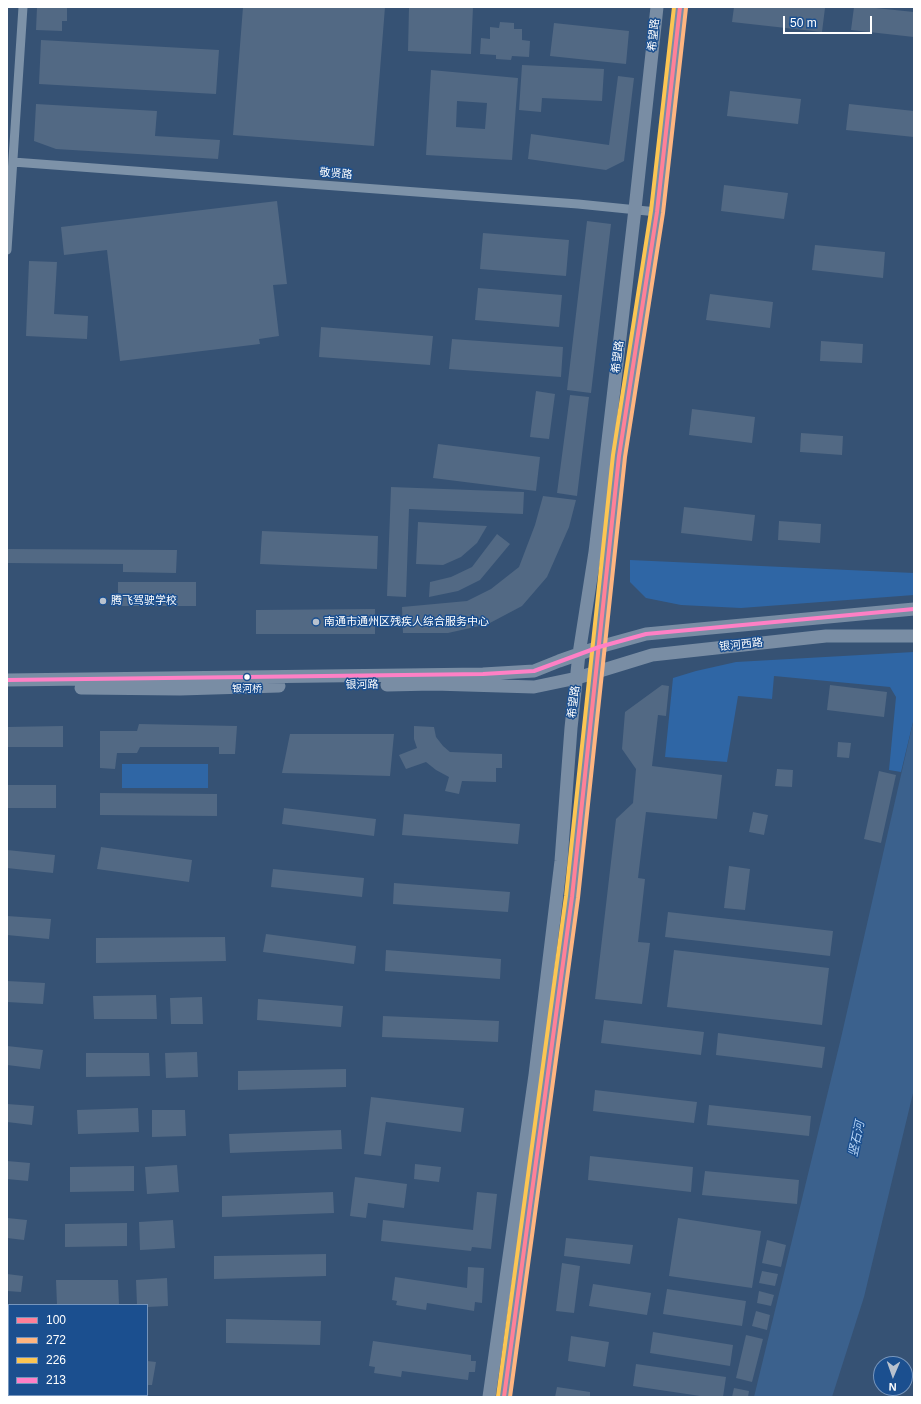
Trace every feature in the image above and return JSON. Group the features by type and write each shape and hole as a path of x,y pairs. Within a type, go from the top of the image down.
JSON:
{"main road":[{"name":"希望路","path":"489,1397 538,1052 561,861 570,728 579,654 595,552 657,7"},
{"name":"希望路","path":"504,1397 572,897 619,456 656,212 680,7"},
{"name":"银河西路","path":"599,647 646,634 914,609"},
{"name":"银河西路","path":"595,671 652,655 826,636 914,636"},
{"name":"银河路","path":"7,680 483,674 534,671 599,647"},
{"name":"银河路","path":"7,688 180,689 434,684 534,687 577,678 595,671"}],"street":[{"path":"7,250 23,7"},
{"name":"敬贤路","path":"13,162 635,209 656,212"}],"shaded area":[{"path":"630,560 914,573 914,595 741,608 681,605 646,598 630,582"},
{"path":"914,652 914,718 901,772 889,770 896,697 890,687 774,676 772,699 738,696 727,762 665,757 673,678 736,662"},
{"path":"122,764 208,764 208,788 122,788"}],"water":[{"name":"竖石河","path":"914,718 914,1089 864,1297 832,1397 754,1397 841,1038"}],"building":[{"path":"37,7 67,7 67,21 62,21 62,31 36,30"},
{"path":"243,7 385,7 374,146 233,135"},
{"path":"409,7 473,7 471,54 408,51"},
{"path":"734,7 825,8 822,32 732,22"},
{"path":"854,7 914,12 914,37 851,30"},
{"path":"500,22 514,23 514,29 522,29 522,40 530,41 529,57 512,56 511,60 496,59 496,55 480,54 481,38 490,39 490,27 499,28"},
{"path":"554,23 629,31 626,64 550,56"},
{"path":"41,40 219,50 216,94 39,84"},
{"path":"522,65 604,69 602,101 542,98 541,112 519,110"},
{"path":"431,70 518,78 512,160 426,155","holes":["457,101 487,103 485,129 456,127"]},
{"path":"618,76 634,78 624,161 606,170 528,159 531,134 609,145"},
{"path":"730,91 801,99 798,124 727,116"},
{"path":"36,104 157,111 155,136 220,140 218,159 56,149 34,141"},
{"path":"849,104 914,111 914,137 846,130"},
{"path":"724,185 788,193 784,219 721,211"},
{"path":"277,201 287,284 273,285 279,336 259,339 260,344 120,361 107,250 64,255 61,227"},
{"path":"587,221 611,224 591,393 567,390"},
{"path":"483,233 569,240 566,276 480,269"},
{"path":"815,245 885,252 883,278 812,270"},
{"path":"29,261 57,262 54,314 88,316 87,339 26,336"},
{"path":"478,288 562,295 559,327 475,320"},
{"path":"710,294 773,302 770,328 706,320"},
{"path":"321,327 433,336 430,365 319,357"},
{"path":"452,339 563,347 561,377 449,369"},
{"path":"821,341 863,344 862,363 820,361"},
{"path":"536,391 555,394 549,439 530,437"},
{"path":"570,395 589,397 577,496 557,493"},
{"path":"692,409 755,417 752,443 689,435"},
{"path":"801,433 843,436 842,455 800,452"},
{"path":"438,444 540,457 536,491 433,478"},
{"path":"391,487 524,492 523,514 409,509 406,597 387,596"},
{"path":"543,496 576,500 569,527 547,577 522,606 488,624 448,633 403,633 402,607 467,601 491,589 519,567 535,525"},
{"path":"684,507 755,515 752,541 681,533"},
{"path":"779,521 821,524 820,543 778,540"},
{"path":"418,522 487,526 477,543 461,557 443,565 416,564"},
{"path":"262,531 378,536 377,569 260,564"},
{"path":"497,534 510,544 480,580 458,591 429,597 430,582 451,577 472,567"},
{"path":"7,549 177,550 176,573 123,572 123,564 7,563"},
{"path":"118,582 196,582 196,606 118,606"},
{"name":"南通市通州区残疾人综合服务中心","path":"375,609 375,634 256,634 256,610"},
{"path":"662,685 669,686 666,716 658,715 652,766 722,775 717,819 646,812 638,878 645,879 638,942 650,943 642,1004 595,999 616,819 633,803 636,769 622,749 625,712"},
{"path":"830,685 887,692 884,717 827,710"},
{"path":"139,724 237,726 235,754 219,754 219,747 140,747 137,753 117,753 115,769 100,768 100,731 137,731"},
{"path":"63,726 63,747 7,747 7,727"},
{"path":"414,726 434,727 436,737 450,752 502,754 502,768 496,768 496,782 462,781 459,794 445,791 449,777 436,770 426,762 406,769 399,755 417,748 414,739"},
{"path":"290,734 394,734 390,776 282,773"},
{"path":"838,742 851,743 849,758 837,757"},
{"path":"777,769 793,770 792,787 775,786"},
{"path":"879,771 896,775 881,843 864,839"},
{"path":"7,785 56,785 56,808 7,808"},
{"path":"100,793 217,794 217,816 100,815"},
{"path":"284,808 376,819 374,836 282,824"},
{"path":"753,812 768,815 764,835 749,832"},
{"path":"404,814 520,824 518,844 402,835"},
{"path":"101,847 192,860 189,882 97,869"},
{"path":"7,850 55,855 53,873 7,868"},
{"path":"729,866 750,869 745,910 724,908"},
{"path":"273,869 364,878 362,897 271,887"},
{"path":"394,883 510,892 508,912 393,904"},
{"path":"668,912 833,931 830,956 665,937"},
{"path":"7,916 51,919 49,939 7,935"},
{"path":"266,934 356,946 354,964 263,952"},
{"path":"225,937 226,961 96,963 96,938"},
{"path":"386,950 501,959 500,979 385,971"},
{"path":"674,950 829,968 822,1025 667,1007"},
{"path":"7,981 45,983 43,1004 7,1002"},
{"path":"156,995 157,1019 94,1019 93,996"},
{"path":"202,997 203,1024 171,1024 170,998"},
{"path":"258,999 343,1006 341,1027 257,1020"},
{"path":"383,1016 499,1021 498,1042 382,1037"},
{"path":"604,1020 704,1032 701,1055 601,1043"},
{"path":"718,1033 825,1047 822,1068 716,1055"},
{"path":"7,1046 43,1050 40,1069 7,1065"},
{"path":"197,1052 198,1077 166,1078 165,1053"},
{"path":"86,1053 149,1053 150,1076 86,1077"},
{"path":"346,1069 346,1087 238,1090 238,1071"},
{"path":"595,1090 697,1102 694,1123 593,1111"},
{"path":"371,1097 464,1108 461,1132 386,1122 381,1156 364,1154"},
{"path":"7,1104 34,1106 32,1125 7,1122"},
{"path":"709,1105 811,1116 809,1136 707,1125"},
{"path":"138,1108 139,1132 78,1134 77,1110"},
{"path":"152,1110 185,1110 186,1136 152,1137"},
{"path":"341,1130 342,1149 230,1153 229,1134"},
{"path":"590,1156 693,1167 691,1192 588,1180"},
{"path":"7,1161 30,1163 28,1181 7,1179"},
{"path":"415,1164 441,1167 439,1182 414,1179"},
{"path":"177,1165 179,1192 147,1194 145,1167"},
{"path":"134,1166 134,1191 70,1192 70,1167"},
{"path":"705,1171 799,1180 797,1204 702,1195"},
{"path":"355,1177 407,1184 404,1208 368,1203 366,1218 350,1216"},
{"path":"333,1192 334,1213 222,1217 222,1196"},
{"path":"477,1192 497,1194 491,1249 472,1247 471,1251 381,1241 383,1220 473,1230"},
{"path":"7,1218 27,1220 24,1240 7,1238"},
{"path":"678,1218 761,1231 752,1288 669,1276"},
{"path":"173,1220 175,1248 140,1250 139,1222"},
{"path":"127,1223 127,1246 65,1247 65,1224"},
{"path":"566,1238 633,1245 630,1264 564,1256"},
{"path":"767,1240 786,1245 781,1267 762,1263"},
{"path":"326,1254 326,1276 214,1279 214,1256"},
{"path":"562,1263 580,1266 574,1313 556,1311"},
{"path":"468,1267 484,1268 482,1303 475,1302 474,1311 427,1303 426,1310 396,1305 397,1301 392,1300 395,1277 467,1288"},
{"path":"762,1271 778,1274 775,1286 759,1283"},
{"path":"7,1274 23,1276 21,1292 7,1291"},
{"path":"167,1278 168,1306 148,1307 148,1304 137,1304 136,1280"},
{"path":"56,1280 118,1280 119,1304 57,1304"},
{"path":"593,1284 651,1293 647,1315 589,1306"},
{"path":"667,1289 746,1301 742,1326 663,1314"},
{"path":"759,1291 774,1295 771,1306 757,1303"},
{"path":"756,1311 770,1315 767,1330 752,1326"},
{"path":"226,1319 321,1321 320,1345 226,1343"},
{"path":"7,1332 8,1332 8,1351"},
{"path":"653,1332 733,1345 730,1366 650,1353"},
{"path":"746,1335 763,1339 752,1382 736,1378"},
{"path":"571,1336 609,1342 605,1367 568,1361"},
{"path":"373,1341 471,1355 471,1361 476,1361 475,1372 469,1372 468,1380 402,1371 401,1377 374,1373 375,1367 369,1366"},
{"path":"148,1361 156,1362 152,1385 148,1385"},
{"path":"636,1364 726,1377 723,1397 707,1397 633,1386"},
{"path":"557,1387 590,1392 590,1397 555,1397"},
{"path":"734,1388 749,1391 748,1397 732,1397"}],"transit line":[{"name":"226","path":"498,1396 566,896 613,455 651,211 674,7"},
{"name":"100","path":"504,1397 572,897 619,456 657,212 680,7"},
{"name":"272","path":"510,1397 578,898 625,457 663,213 686,8"},
{"name":"213","path":"7,680 483,674 534,671 599,647 646,634 914,609"}],"place":[{"name":"腾飞驾驶学校","path":"103,601"},
{"name":"南通市通州区残疾人综合服务中心","path":"316,622"},
{"name":"银河桥","path":"247,677"}]}
